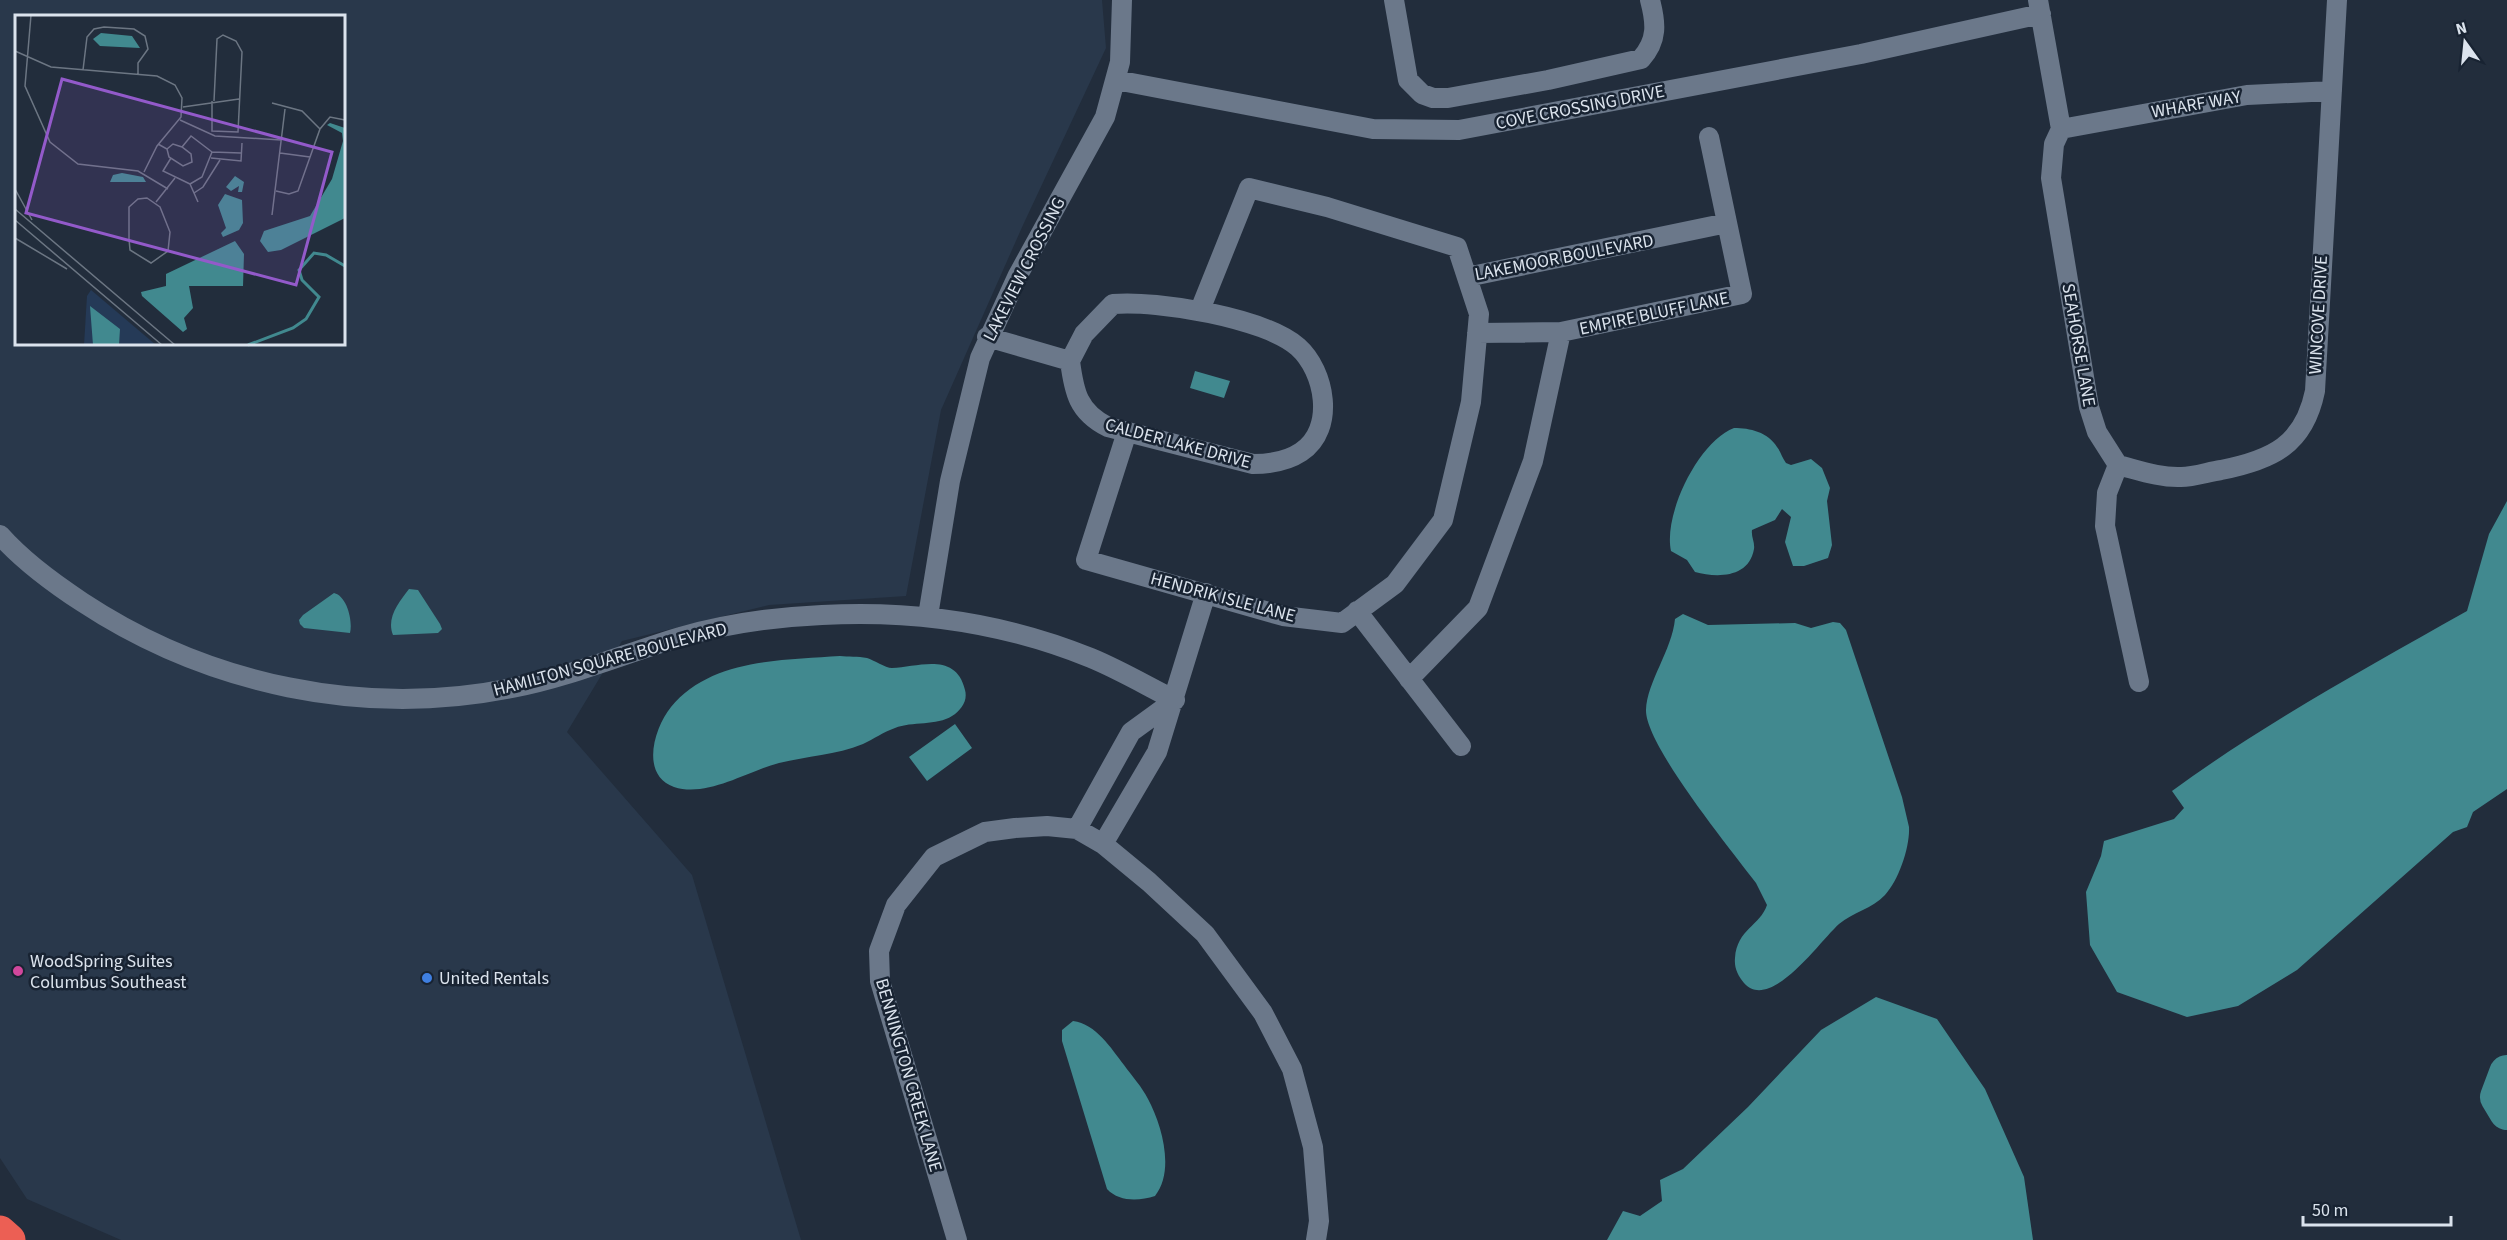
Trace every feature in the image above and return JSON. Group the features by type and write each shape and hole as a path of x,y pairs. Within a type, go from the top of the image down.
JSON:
{"highway":[{"path":"0,1232 9,1240"}],"street":[{"name":"LAKEVIEW CROSSING","path":"928,616 950,481 987,337 1018,275 1105,117 1116,80 1122,44 1122,0"},
{"path":"1394,0 1408,80 1422,94 1448,99 1641,59 1649,50 1656,30 1650,0"},
{"name":"WINCOVE DRIVE","path":"2118,465 2180,477 2235,467 2279,450 2292,441 2307,420 2315,391 2337,0"},
{"name":"COVE CROSSING DRIVE","path":"1116,80 1373,129 1460,130 1861,54 2039,7"},
{"name":"SEAHORSE LANE","path":"2039,7 2061,129 2054,144 2051,178 2082,379 2097,432 2118,465"},
{"name":"WHARF WAY","path":"2061,129 2247,95 2332,91"},
{"name":"EMPIRE BLUFF LANE","path":"1477,333 1560,332 1742,294 1709,137"},
{"name":"LAKEMOOR BOULEVARD","path":"1200,310 1249,188 1327,207 1457,247 1467,277 1727,223"},
{"name":"HENDRIK ISLE LANE","path":"1127,432 1086,560 1283,615 1342,623 1395,584 1443,520 1471,402 1479,314 1467,277"},
{"name":"CALDER LAKE DRIVE","path":"1135,302 1200,310 1268,331 1297,346 1315,366 1324,410 1315,435 1302,452 1274,464 1253,464 1108,427 1090,418 1079,400 1072,381 1070,361 1084,334 1113,304 1135,302"},
{"path":"1409,679 1478,608 1533,461 1560,332"},
{"path":"987,337 1070,361"},
{"path":"2118,465 2107,493 2105,526 2139,682"},
{"name":"HAMILTON SQUARE BOULEVARD","path":"0,535 42,573 108,619 190,659 285,688 381,699 453,697 513,688 683,636 765,619 862,614 928,616 1012,632 1091,658 1175,700"},
{"path":"1103,844 1157,752 1175,700 1206,593"},
{"path":"1357,612 1461,746"},
{"path":"1077,829 1131,732 1175,700"},
{"name":"BENNINGTON CREEK LANE","path":"957,1240 880,981 879,951 896,905 934,857 985,832 1047,826 1077,829 1103,844 1149,882 1204,934 1263,1013 1292,1070 1313,1147 1319,1221 1316,1240"}],"shaded area":[{"path":"0,0 1102,0 1106,48 1023,225 941,410 906,596 769,605 622,641 567,732 692,875 801,1240 121,1240 27,1199 0,1158"},
{"path":"1195,371 1230,381 1224,398 1190,388"},
{"path":"1734,428 1764,434 1773,442 1786,463 1791,465 1811,459 1822,468 1830,488 1827,501 1832,545 1828,558 1804,566 1793,566 1785,542 1791,517 1782,509 1775,520 1752,530 1754,549 1751,559 1739,571 1722,575 1695,572 1687,560 1671,551 1670,536 1673,518 1686,480 1708,448"},
{"path":"2507,501 2507,789 2473,812 2467,827 2453,832 2297,970 2238,1006 2187,1017 2117,992 2090,945 2086,892 2101,856 2104,841 2174,819 2184,808 2172,791 2207,766 2280,719 2467,611 2489,534"},
{"path":"409,589 418,590 440,624 442,629 438,633 393,635 392,616"},
{"path":"334,593 339,595 346,604 351,622 350,633 304,628 299,620 303,615"},
{"path":"1683,614 1708,625 1795,623 1811,628 1833,622 1840,623 1846,630 1902,797 1909,827 1908,844 1903,863 1895,881 1885,895 1839,924 1794,971 1767,989 1755,990 1744,983 1737,972 1735,962 1740,940 1764,912 1767,905 1756,883 1674,772 1649,726 1646,710 1647,699 1673,631 1675,619"},
{"path":"840,656 867,658 892,668 924,664 945,666 953,670 960,678 966,694 965,701 958,711 946,719 902,726 853,748 779,763 714,786 687,789 674,787 663,781 654,762 653,750 656,738 665,716 687,691 706,679 749,665"},
{"path":"955,724 972,748 927,781 909,757"},
{"path":"1876,997 1937,1019 1985,1089 2024,1177 2033,1240 1607,1240 1623,1211 1640,1216 1662,1201 1660,1180 1683,1169 1748,1107 1821,1030"},
{"path":"1073,1021 1089,1027 1102,1038 1146,1095 1158,1122 1164,1148 1164,1174 1155,1196 1142,1199 1123,1198 1107,1189 1062,1041 1062,1030"}],"waterway":[{"path":"2507,1073 2498,1097 2507,1112"}],"place":[{"name":"WoodSpring Suites Columbus Southeast","path":"18,971"},
{"name":"United Rentals","path":"427,978"}]}
